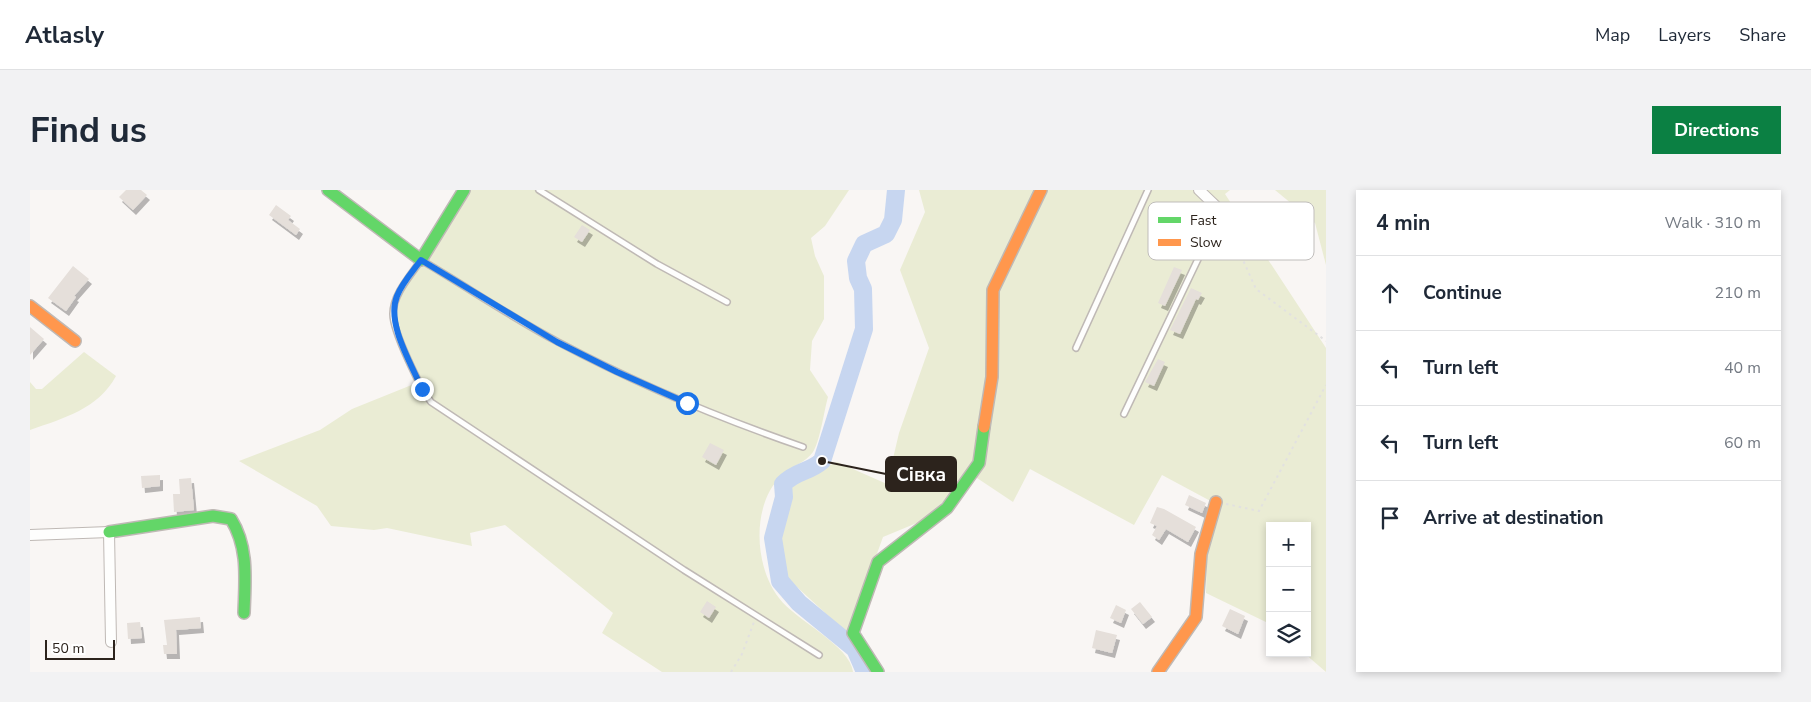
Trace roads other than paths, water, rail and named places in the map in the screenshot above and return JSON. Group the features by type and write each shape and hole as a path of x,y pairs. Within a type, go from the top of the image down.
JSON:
{"street":[{"path":"328,190 421,260 464,190"},
{"path":"878,672 853,633 878,562 947,508 979,463 992,377 993,290 1041,190"},
{"path":"1199,190 1212,202"},
{"path":"30,306 75,340"},
{"path":"1158,672 1196,617 1200,554 1216,502"},
{"path":"30,535 109,532 213,516 231,519 238,528 245,570 244,613"},
{"path":"109,532 112,642"}],"lane":[{"path":"539,190 657,264 727,302"},
{"path":"1076,348 1148,190"},
{"path":"803,447 720,418 617,372 557,342 421,260 397,296 393,313 396,326 422,389 431,402 684,570 819,655"},
{"path":"1124,414 1198,260"}],"waterway":[{"path":"865,672 855,649 799,603 780,581 773,538 784,497 783,484 793,476 812,468 822,461 864,329 863,289 858,278 856,261 864,244 886,234 893,220 896,190"}],"place":[{"name":"Сівка","path":"822,461"}]}
